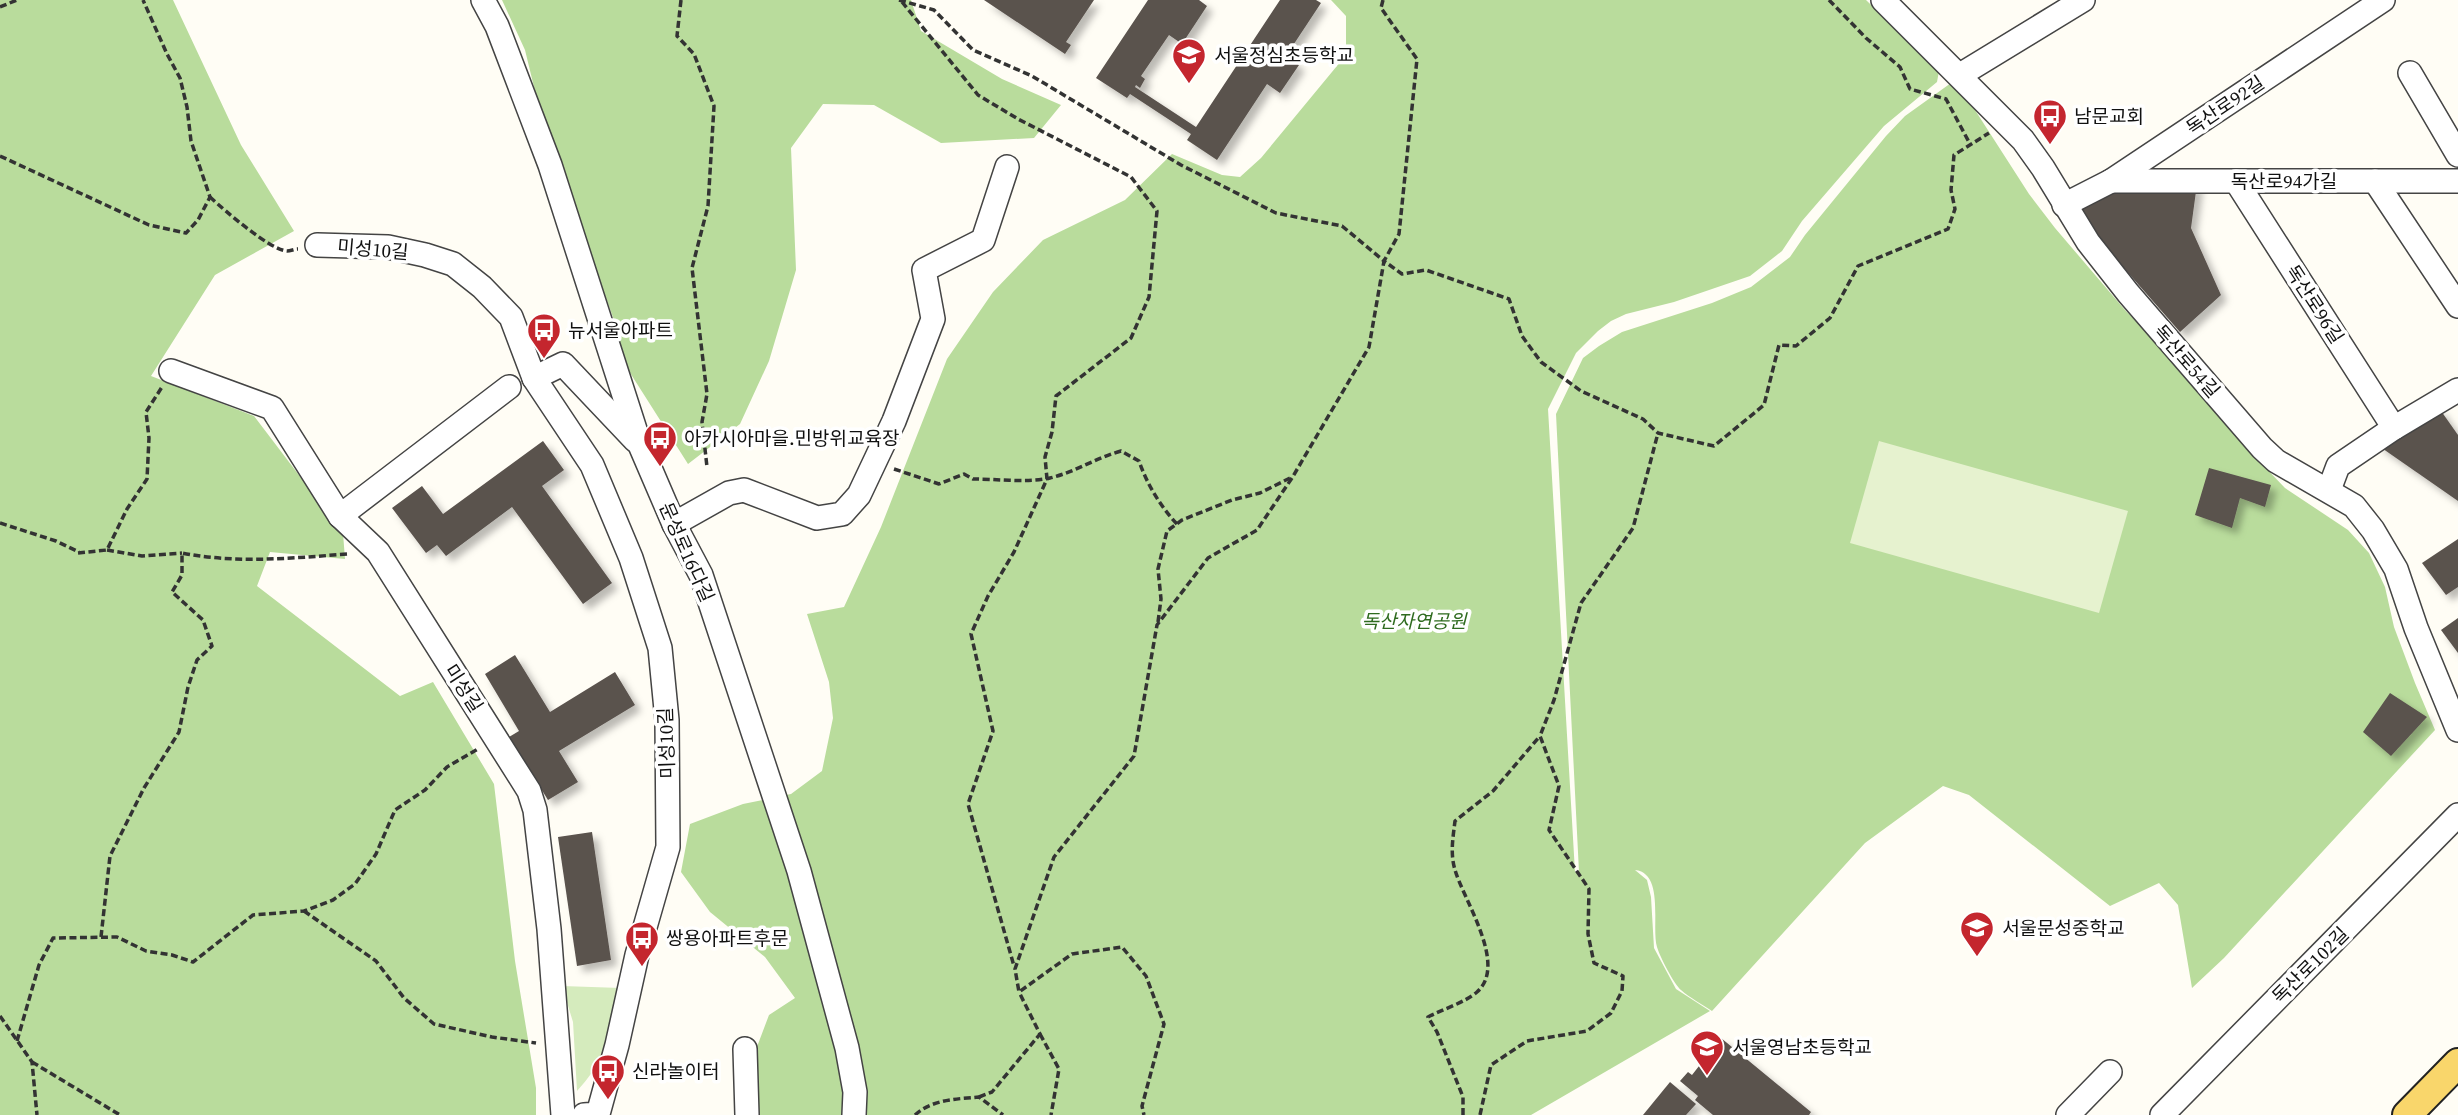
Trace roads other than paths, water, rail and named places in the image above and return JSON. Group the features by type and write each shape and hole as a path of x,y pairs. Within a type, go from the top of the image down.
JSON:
{"main road":[{"path":"2407,1115 2458,1063"},
{"path":"2431,1115 2458,1087"}],"street":[{"name":"문성로16다길","path":"483,0 497,26 550,165 640,445 674,524 701,575 799,871 847,1048 855,1092 854,1115"},
{"name":"독산로54길","path":"1883,0 2024,140 2088,242 2128,293 2262,448 2276,461 2354,506 2373,530 2396,569 2416,628 2458,730"},
{"path":"1960,75 2083,0"},
{"name":"독산로92길","path":"2064,205 2111,181 2383,0"},
{"path":"2410,74 2458,155"},
{"path":"674,524 729,493 744,489 817,518 842,514 859,495 875,462 894,421 933,319 924,270 983,240 1007,167"},
{"name":"독산로94가길","path":"2111,181 2458,181"},
{"name":"독산로96길","path":"2236,181 2394,428"},
{"path":"2375,181 2458,306"},
{"name":"미성10길","path":"317,246 388,247 453,264 482,287 510,317 534,378 592,465 631,558 660,648 666,708 668,847 638,955 617,1045 594,1115"},
{"path":"534,378 564,364 640,445"},
{"name":"미성길","path":"171,371 272,408 340,516 378,552 529,791 535,810 549,929 563,1115"},
{"path":"340,516 509,387"},
{"path":"2329,490 2338,466 2394,428 2458,390"},
{"name":"독산로102길","path":"2165,1114 2458,815"},
{"path":"745,1049 747,1115"},
{"path":"2068,1115 2110,1072"}],"place":[{"name":"서울정심초등학교","path":"1189,85"},
{"name":"남문교회","path":"2050,146"},
{"name":"뉴서울아파트","path":"544,360"},
{"name":"아카시아마을.민방위교육장","path":"660,468"},
{"name":"서울문성중학교","path":"1977,958"},
{"name":"쌍용아파트후문","path":"642,968"},
{"name":"서울영남초등학교","path":"1707,1077"},
{"name":"신라놀이터","path":"608,1101"}],"park label":[{"name":"독산자연공원","path":"1414,621"}]}
